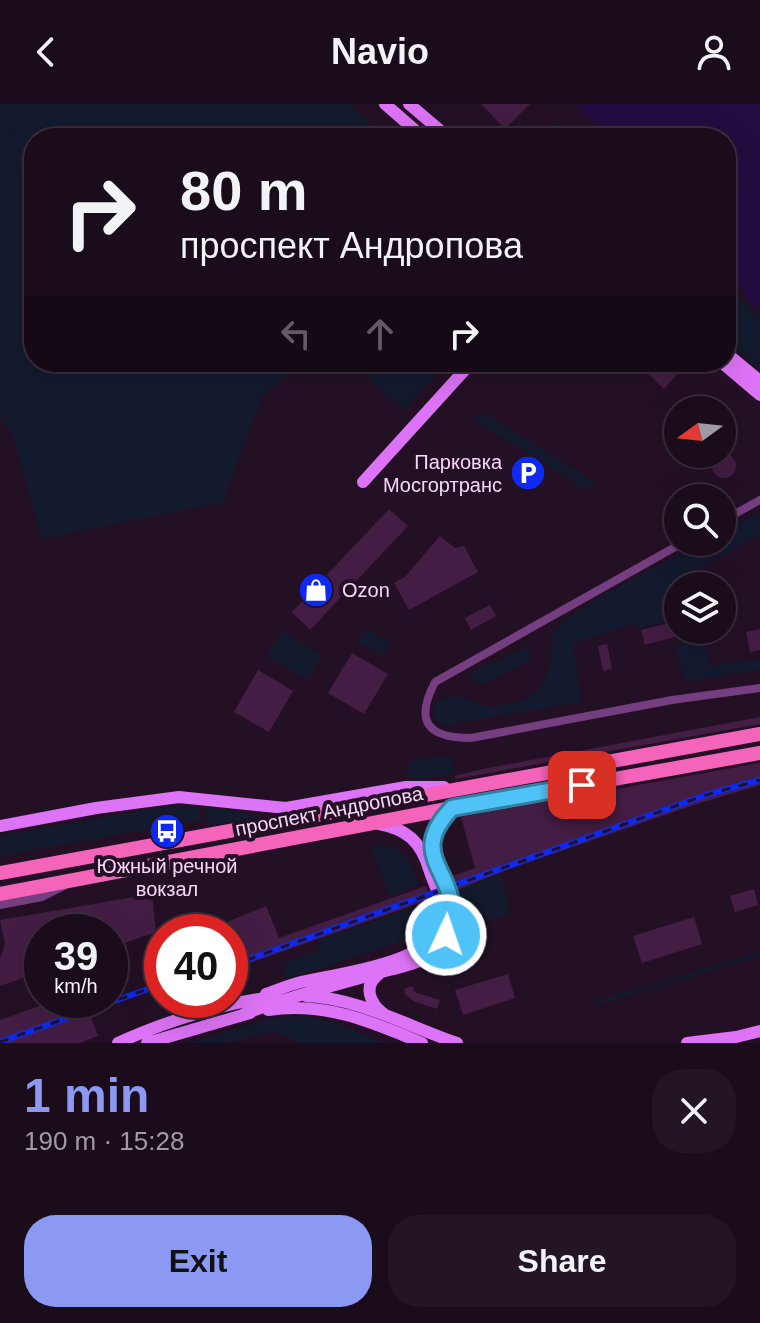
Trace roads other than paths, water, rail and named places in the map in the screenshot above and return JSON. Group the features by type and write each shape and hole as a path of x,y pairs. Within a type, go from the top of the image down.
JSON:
{"main road":[{"name":"проспект Андропова","path":"0,873 760,734"},
{"name":"проспект Андропова","path":"0,894 760,753"}],"street":[{"path":"385,104 413,128"},
{"path":"409,104 437,128"},
{"path":"736,361 760,381"},
{"path":"363,482 463,372"},
{"path":"733,372 760,395"},
{"path":"736,513 760,500"},
{"path":"664,553 435,682 428,694 425,711 427,721 436,734 471,738 672,700 760,688"},
{"path":"0,826 96,808 179,797 286,808 406,787 479,787"},
{"path":"251,999 327,993 428,956 446,935 452,916 431,843 437,824 452,808"},
{"path":"118,1043 299,982 338,976 417,951 433,938 442,922 443,913 420,845 395,827 372,823"},
{"path":"0,905 42,897 75,880"},
{"path":"383,971 372,980 369,991 375,1006 387,1015"},
{"path":"327,993 338,976"},
{"path":"327,993 339,1011"},
{"path":"327,993 457,1043"},
{"path":"248,1012 289,996"},
{"path":"248,1013 299,1007 339,1011 422,1043"},
{"path":"147,1043 231,1018"},
{"path":"687,1043 760,1031"}],"railway":[{"path":"248,960 706,795 760,780"},
{"path":"0,1042 144,990"}],"place":[{"name":"Парковка Мосгортранс","path":"528,473"},
{"name":"Ozon","path":"316,590"},
{"name":"Южный речной вокзал","path":"167,831"}]}
